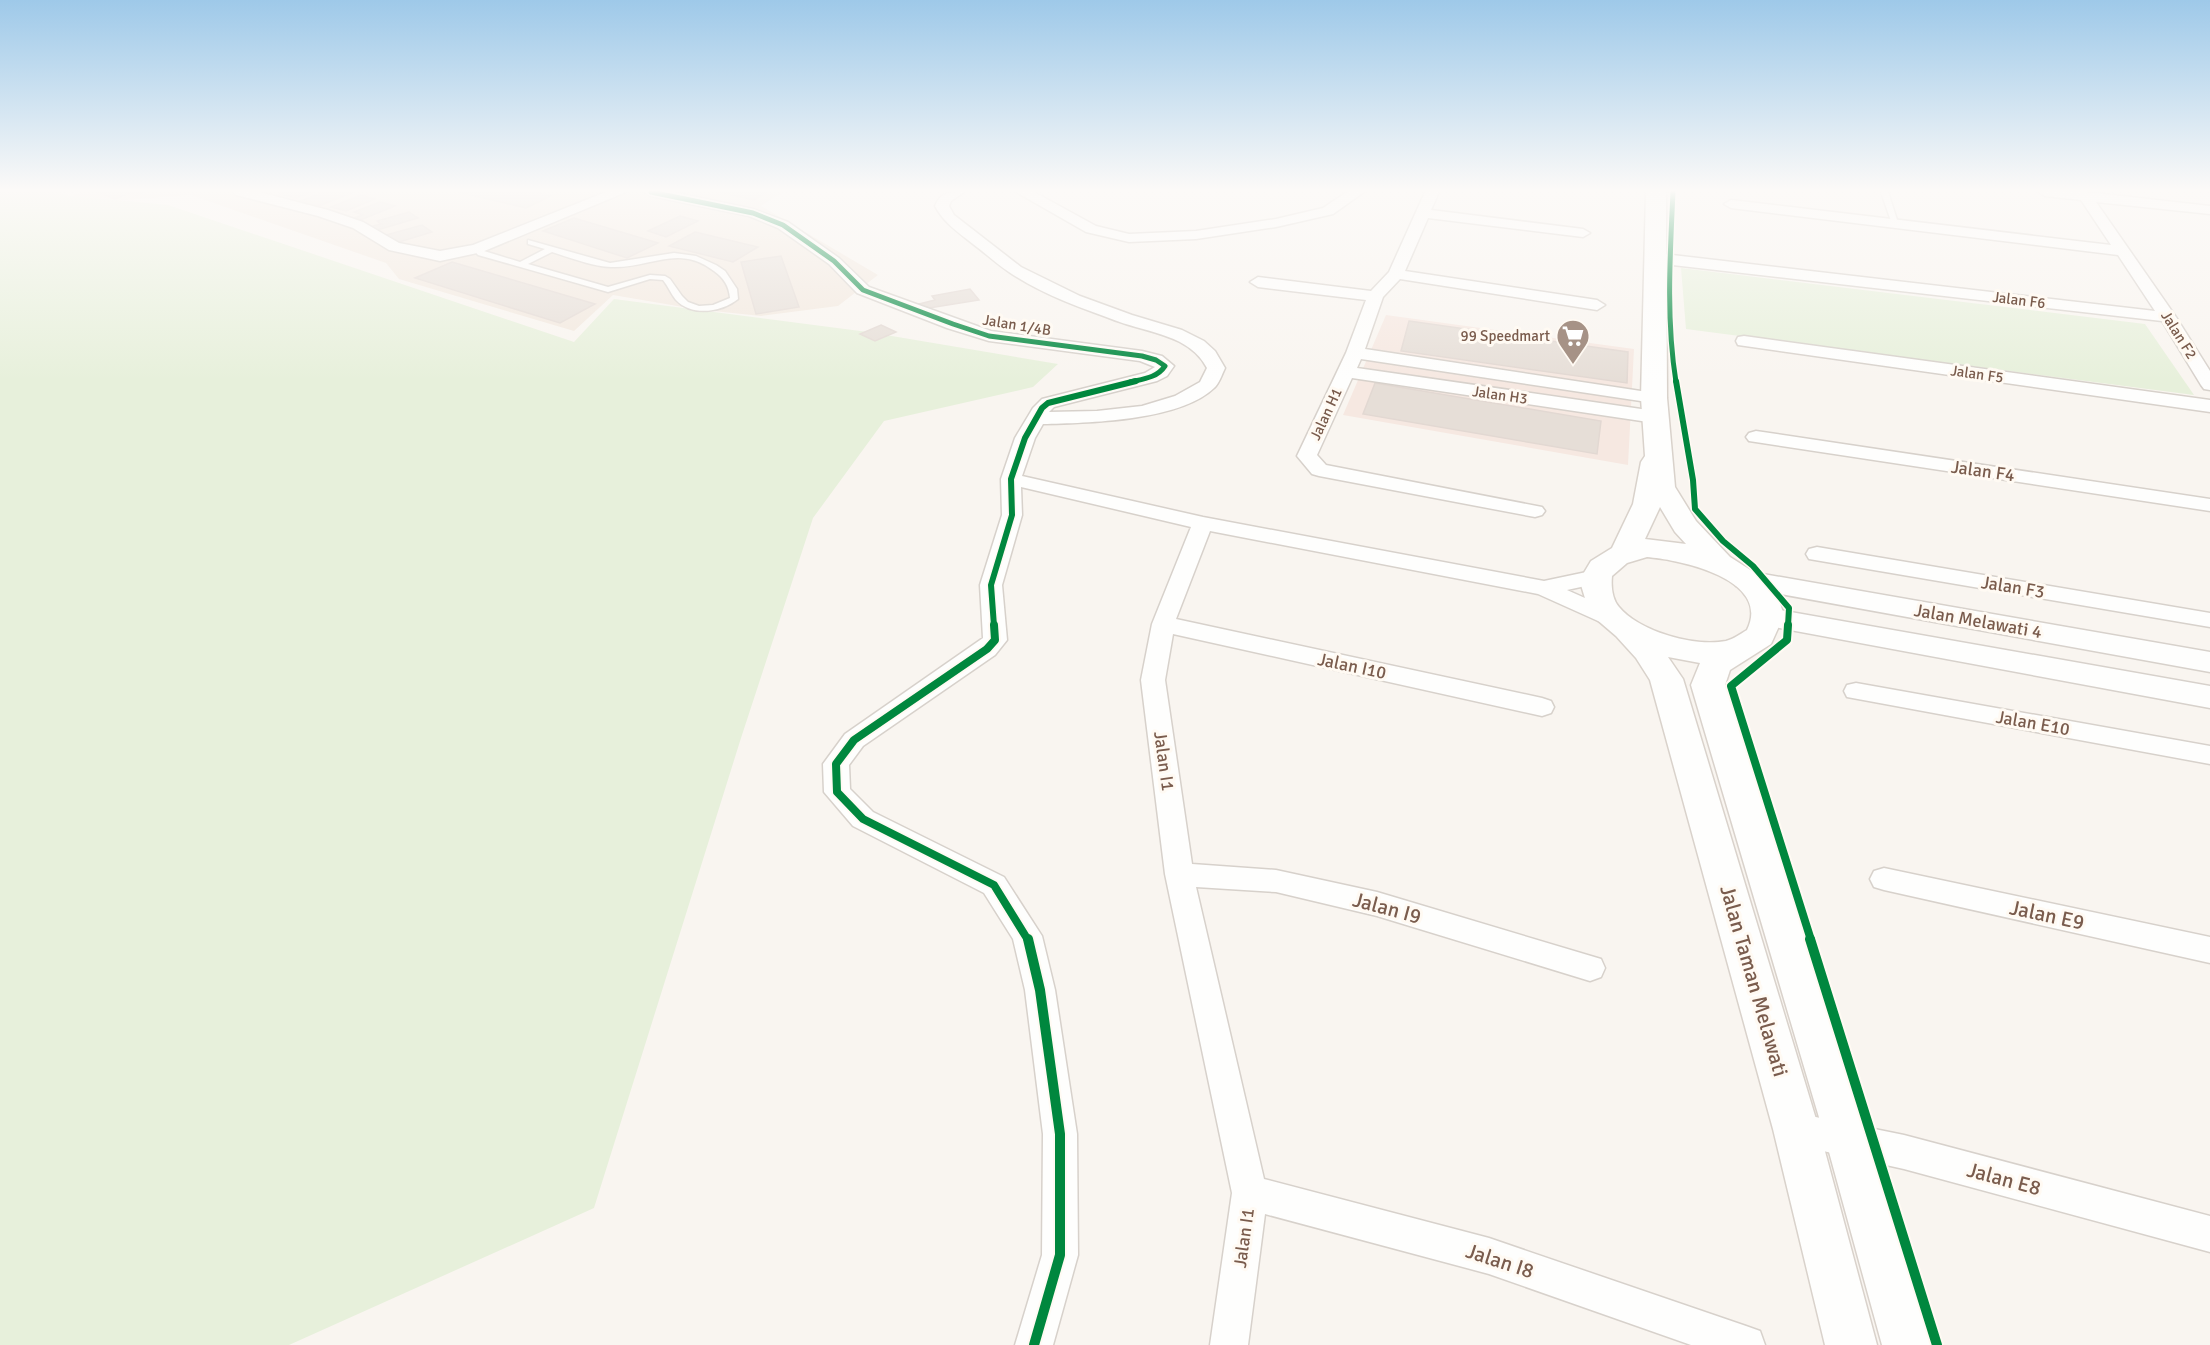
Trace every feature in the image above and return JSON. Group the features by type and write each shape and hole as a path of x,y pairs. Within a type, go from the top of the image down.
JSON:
{"main road":[{"path":"1655,255 1654,408 1661,487 1685,526 1720,563"},
{"path":"1625,552 1647,504 1656,445"},
{"path":"1736,650 1701,653 1663,645 1622,625 1603,607 1597,591 1596,577 1605,561 1625,552 1647,548 1672,549 1695,554 1720,563 1746,580 1762,598 1768,617 1760,637 1716,664 1707,685 1849,1141 1908,1345"},
{"name":"Jalan Taman Melawati","path":"1622,625 1647,650 1666,679 1796,1129 1851,1345"}],"street":[{"path":"431,255 447,255"},
{"name":"Jalan 1/4B","path":"825,255 863,290 989,336 1142,356 1156,360 1165,366 1161,372 1143,380 1048,403 1042,408 1025,438 1011,479"},
{"path":"996,255 1016,270 1074,299 1126,320 1176,334 1197,345 1209,355 1216,368 1207,385 1181,400 1144,411 1097,417 1038,418"},
{"name":"Jalan H1","path":"1405,255 1396,274 1375,296 1355,353 1307,456 1319,470 1535,511"},
{"name":"Jalan F2","path":"2127,255 2210,385"},
{"name":"Jalan F6","path":"1655,258 2168,317"},
{"path":"1396,274 1597,305"},
{"path":"1258,282 1375,296"},
{"name":"Jalan F5","path":"1744,341 2210,406"},
{"name":"Jalan H3","path":"1355,353 1654,408"},
{"name":"Jalan H3","path":"1346,372 1654,408"},
{"name":"Jalan F4","path":"1756,437 2210,505"},
{"path":"1034,1345 1060,1255 1060,1134 1040,990 1027,936 994,885 863,819 837,792 836,764 854,740 987,649 994,640 991,585 1012,515 1011,479 1203,523 1544,588 1622,625"},
{"name":"Jalan I1","path":"1203,523 1163,624 1153,680 1179,874 1250,1193 1229,1345"},
{"name":"Jalan F3","path":"1817,554 2210,620"},
{"path":"1544,588 1596,577"},
{"name":"Jalan Melawati 4","path":"1746,580 2210,662"},
{"name":"Jalan Melawati 4","path":"1768,617 2210,697"},
{"name":"Jalan I10","path":"1163,624 1542,707"},
{"name":"Jalan E10","path":"1856,691 2210,755"},
{"name":"Jalan I9","path":"1179,874 1276,881 1377,904 1590,968"},
{"name":"Jalan E9","path":"1884,879 2210,950"},
{"name":"Jalan E8","path":"1796,1129 1904,1152 2210,1234"},
{"name":"Jalan I8","path":"1250,1193 1489,1256 1746,1345"}],"lane":[{"path":"491,255 609,290 650,277 665,278 679,298 698,309 720,307 734,299 735,292 726,274 699,261 677,255 611,265 573,255"},
{"path":"522,264 540,255"}],"shaded area":[{"path":"362,255 844,255 878,275 838,306 761,316 695,309 613,295 574,331 399,279 386,263"},
{"path":"1386,315 1634,349 1628,465 1343,415"}],"green space":[{"path":"0,255 315,255 574,342 614,299 868,332 1058,364 1033,387 884,421 813,518 741,738 594,1208 289,1345 0,1345"},
{"path":"1681,268 2145,324 2194,395 1686,329"}],"building":[{"path":"617,255 634,255 627,258"},
{"path":"704,255 745,255 733,262"},
{"path":"781,256 799,307 756,314 741,262"},
{"path":"452,262 595,304 560,323 415,278"},
{"path":"970,289 979,300 923,309 919,304 935,300 932,296"},
{"path":"1409,321 1628,352 1627,383 1401,351"},
{"path":"881,325 896,332 875,341 860,334"},
{"path":"1375,383 1601,421 1597,454 1363,414"}],"cycle path":[{"path":"825,255 863,290 989,336 1142,356 1156,360 1165,366 1161,372 1151,377 1048,403 1042,408 1025,438 1011,479 1012,515 991,585 995,640 987,649 854,740 836,764 837,792 863,819 994,885 1027,936 1040,990 1060,1134 1060,1255 1034,1345"},
{"path":"1670,255 1672,357 1693,480 1695,509 1723,541 1753,566 1789,608 1787,640 1731,686 1937,1345"}],"place":[{"name":"99 Speedmart","path":"1573,365"}]}
